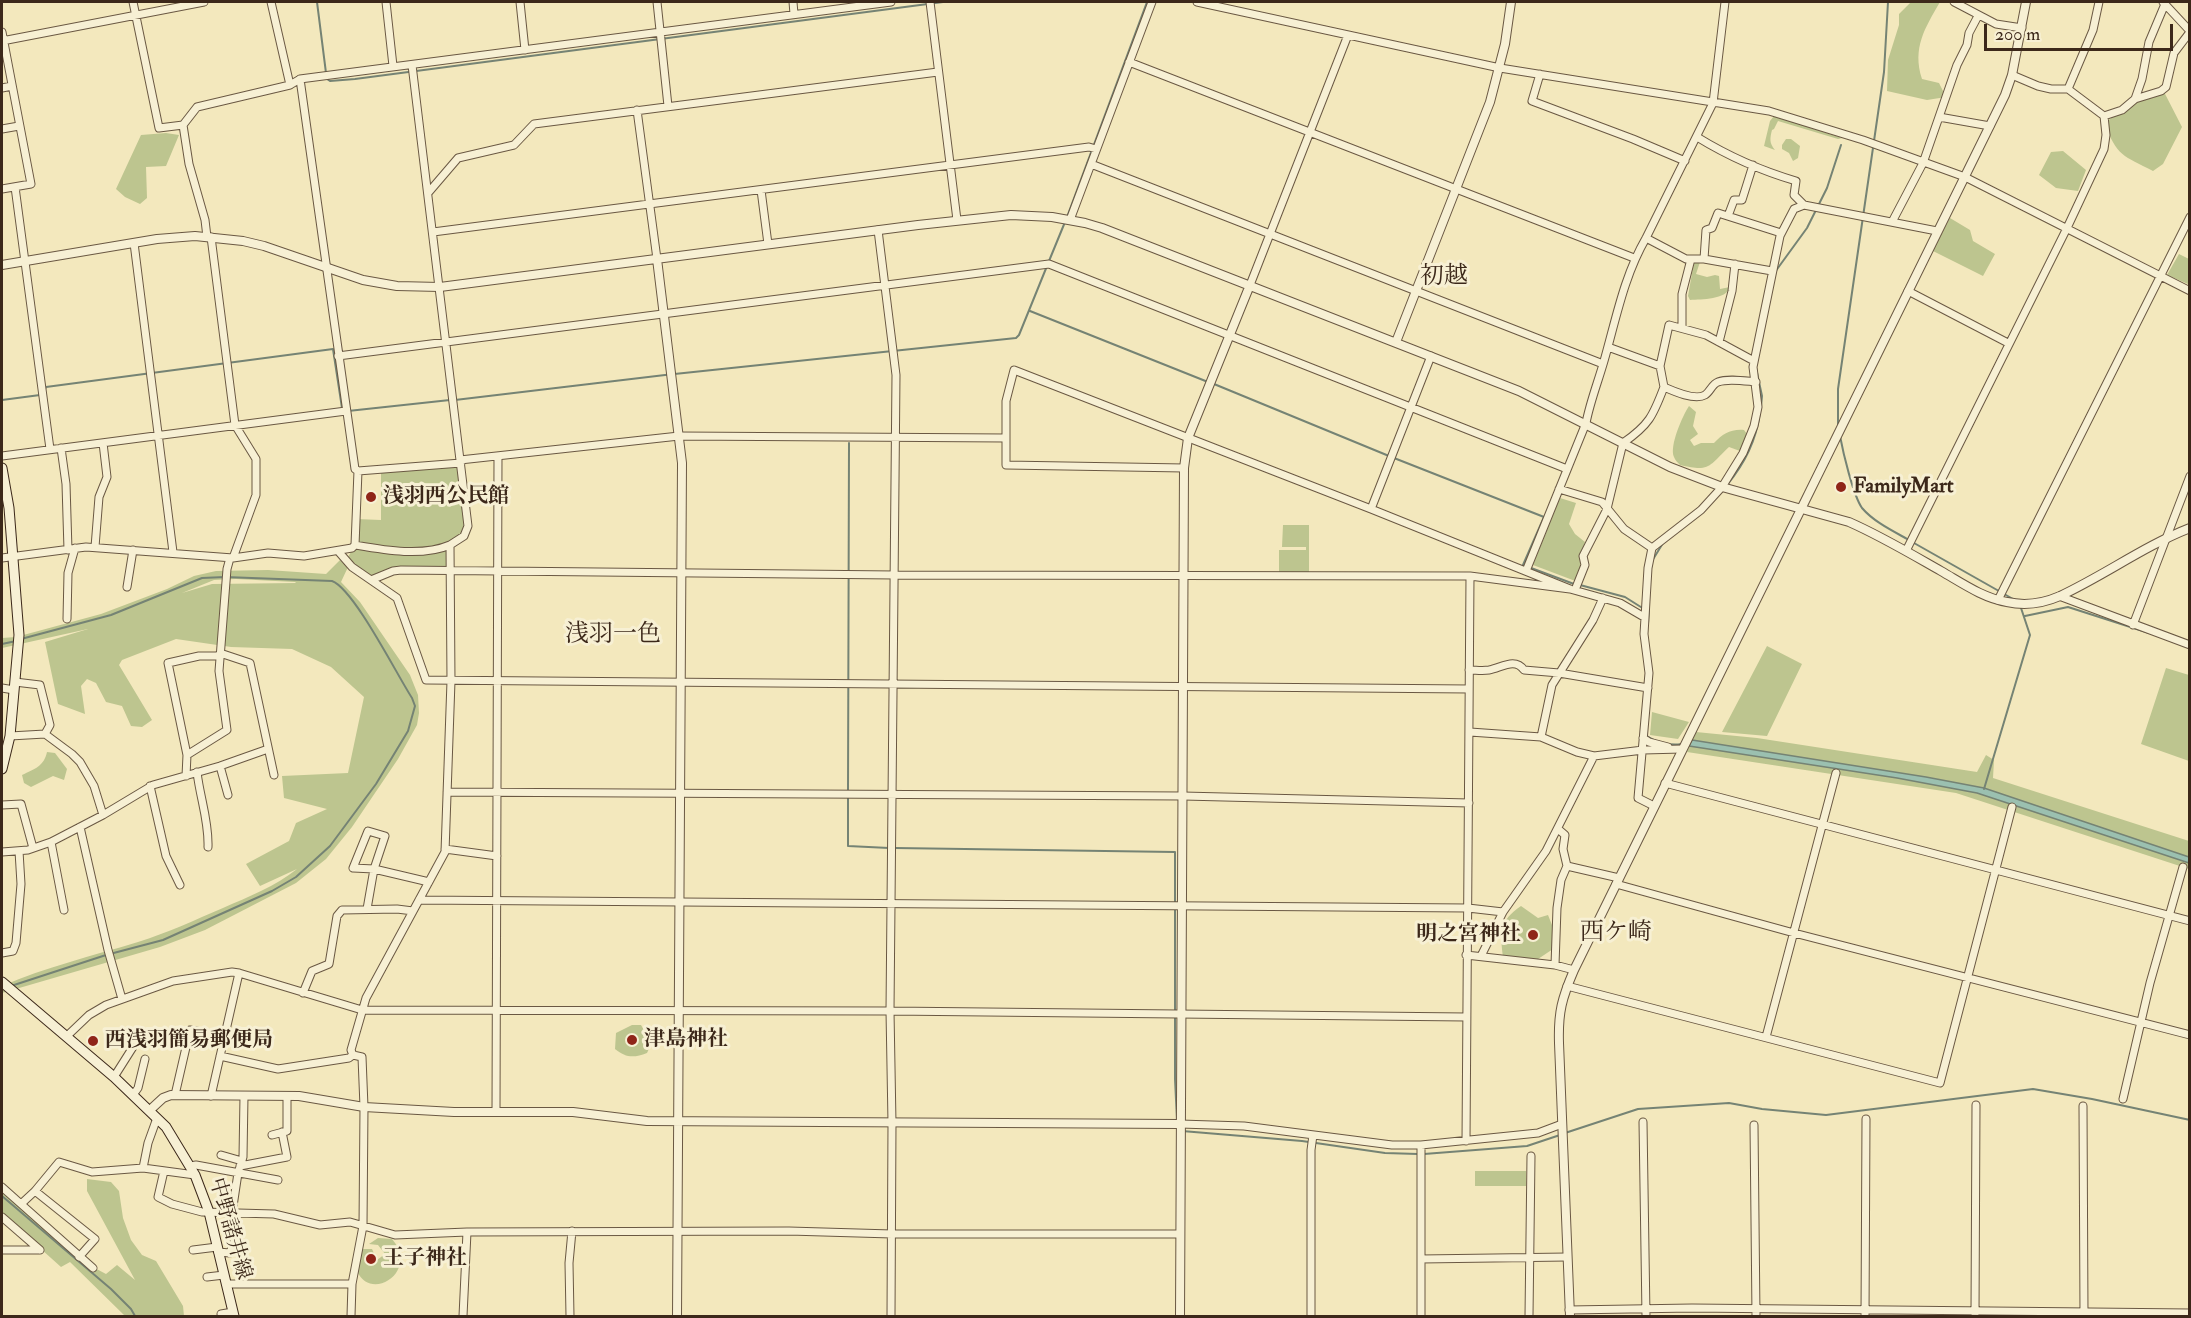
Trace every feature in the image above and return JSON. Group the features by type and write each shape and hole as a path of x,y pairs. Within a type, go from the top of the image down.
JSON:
{"main road":[{"path":"2,468 19,635 10,736 2,770"},
{"name":"中野諸井線","path":"2,982 114,1077 166,1127 195,1175 209,1212 234,1314"}],"street":[{"path":"133,2 159,128 183,125 197,107 290,85 300,79 891,2"},
{"path":"2,41 204,2"},
{"path":"271,2 290,85"},
{"path":"386,2 393,66"},
{"path":"520,2 525,50"},
{"path":"657,2 668,106"},
{"path":"792,2 794,14"},
{"path":"930,2 957,220"},
{"path":"1070,220 1152,2"},
{"path":"1197,2 1500,68 1769,111 1796,118 1965,177 2190,291"},
{"path":"1396,342 1490,102 1500,68 1510,2"},
{"path":"1526,571 1586,423 1591,398 1634,258 1713,103 1725,2"},
{"path":"1954,2 1996,24 2022,28"},
{"path":"2026,2 2012,75 2005,95 1690,735 1679,749 1665,783 1574,969 1562,999 1558,1020 1569,1313 1646,1308 1756,1313 2190,1313"},
{"path":"2068,89 2093,30 2096,2"},
{"path":"2104,116 2122,110 2135,99 2161,91 2166,87 2174,53 2190,31 2164,3 2148,42 2142,79 2135,99"},
{"path":"1892,222 1923,163 1957,65 1978,16"},
{"path":"2,32 30,184 2,189"},
{"path":"1180,1317 1184,468 1188,438 1348,35"},
{"path":"1129,62 1634,258"},
{"path":"2,558 95,547 232,558 268,553 304,556 352,548 355,545 383,549 432,550 464,536 468,526 411,64"},
{"path":"428,193 458,158 514,145 534,124 938,72"},
{"path":"1540,74 1532,101 1685,161"},
{"path":"1906,551 2104,149 2106,135 2104,116 2068,89 2038,86 2012,75"},
{"path":"300,79 345,411 355,470 358,471 355,545"},
{"path":"2,88 12,86"},
{"path":"637,110 682,464 677,1317"},
{"path":"1940,117 1990,126"},
{"path":"183,125 189,164 209,237 235,425 256,459 256,495 227,569 220,655 221,695 227,730 187,755"},
{"path":"2,129 19,126"},
{"path":"1697,137 1719,150 1796,181 1794,195 1804,205"},
{"path":"433,232 1089,147 1096,149"},
{"path":"1091,164 1603,364"},
{"path":"1728,216 1734,200 1742,200 1753,165"},
{"path":"15,187 50,449"},
{"path":"761,190 768,244"},
{"path":"1654,806 1638,798 1650,673 1644,618 1652,548 1701,510 1722,487 1743,453 1754,426 1758,407 1753,367 1781,233 1794,209 1804,205 1938,231"},
{"path":"1704,259 1706,230 1712,228 1718,213 1781,233"},
{"path":"2,265 134,243 179,237 209,237 264,246 380,284 440,287 957,220 1034,215 1070,220 1102,228 1396,342 1519,391 1670,467 1722,487 1849,522 1906,551 1966,586 2009,603 2038,603 2059,596 2167,537 2190,528"},
{"path":"1998,600 2190,217"},
{"path":"878,230 896,375 890,1011 891,1317"},
{"path":"1646,238 1686,259 1704,259 1772,271"},
{"path":"134,243 173,552"},
{"path":"1682,328 1682,294 1691,259"},
{"path":"338,356 1049,264 1567,469"},
{"path":"1719,342 1732,291 1735,264"},
{"path":"1908,291 2008,343"},
{"path":"1573,590 1585,565 1583,556 1607,509 1623,443 1646,426 1656,410 1664,387 1660,366 1669,325 1706,335 1754,362"},
{"path":"1608,347 1660,366"},
{"path":"1371,508 1431,356"},
{"path":"1184,468 1006,465 1006,401 1014,370 1371,508 1573,590 1620,603 1644,618"},
{"path":"1664,387 1680,394 1701,396 1720,381 1755,382"},
{"path":"2,456 345,411"},
{"path":"358,471 460,462 679,435 1005,438"},
{"path":"95,547 99,497 107,477 103,443"},
{"path":"61,448 71,549 67,619"},
{"path":"496,1112 498,456"},
{"path":"2133,626 2190,476"},
{"path":"1559,489 1602,502 1624,529 1652,548"},
{"path":"353,1055 351,1050 362,1010 445,849 451,681 450,544"},
{"path":"127,587 133,550"},
{"path":"338,551 352,567 397,598 426,680 1469,689"},
{"path":"371,580 393,571 1470,576 1573,590"},
{"path":"1466,1141 1470,576"},
{"path":"2059,596 2133,626 2190,645"},
{"path":"1541,737 1552,685 1593,620 1603,598"},
{"path":"186,776 187,755 168,663 200,656 220,655 250,663 274,775"},
{"path":"1469,670 1485,671 1516,663 1520,664 1524,670 1648,688"},
{"path":"2,688 40,685 50,725 45,734"},
{"path":"1470,732 1541,737 1577,752 1594,756 1643,750 1679,749"},
{"path":"10,736 45,734 80,762 94,786 103,815"},
{"path":"1643,738 1649,742 1679,749"},
{"path":"2,852 19,851 51,842 103,815 150,786 220,766 268,749"},
{"path":"1481,956 1503,912 1546,851 1594,756"},
{"path":"220,766 228,795"},
{"path":"197,772 209,834 208,847"},
{"path":"1766,1037 1836,772"},
{"path":"1665,783 2190,921"},
{"path":"150,786 166,856 180,885"},
{"path":"447,792 1183,796 1469,803"},
{"path":"2,805 21,804 33,848"},
{"path":"1567,986 1940,1083 2012,807"},
{"path":"80,827 110,959 122,999"},
{"path":"1555,965 1557,908 1561,880 1567,866 1563,849 1565,835 1558,829"},
{"path":"367,909 375,869 385,836 368,831 353,868 375,869 429,882"},
{"path":"51,842 64,910"},
{"path":"445,849 497,856"},
{"path":"2,953 13,951 16,943 21,884 19,851"},
{"path":"1567,866 1794,933 2190,1035"},
{"path":"2122,1099 2150,983 2183,867"},
{"path":"419,900 1468,908 1503,912"},
{"path":"303,993 312,971 329,964 337,916 342,910 413,911"},
{"path":"1466,955 1574,969"},
{"path":"67,1036 89,1015 122,999 181,979 239,973 362,1010 890,1011 1466,1017"},
{"path":"211,1096 239,973"},
{"path":"175,1095 190,1030 225,1036"},
{"path":"114,1077 133,1047"},
{"path":"220,1056 278,1069 349,1058 353,1055 362,1057 363,1226 352,1284 351,1317"},
{"path":"133,1095 138,1088 145,1059"},
{"path":"150,1110 163,1098 175,1095 287,1096 309,1097 364,1107 496,1112 573,1112 638,1121 1244,1126 1392,1145 1421,1145 1538,1133 1562,1124"},
{"path":"193,1250 218,1249 230,1253 237,1233 234,1213 240,1166 244,1096"},
{"path":"272,1135 287,1131 287,1096"},
{"path":"1975,1314 1976,1106"},
{"path":"2083,1106 2084,1314"},
{"path":"143,1168 148,1143 157,1118"},
{"path":"1865,1314 1866,1119"},
{"path":"1643,1122 1646,1317"},
{"path":"1754,1125 1756,1313"},
{"path":"190,1166 240,1166 286,1157 282,1132"},
{"path":"1311,1317 1311,1150 1313,1135"},
{"path":"1421,1145 1421,1317"},
{"path":"221,1155 240,1166 278,1180"},
{"path":"1528,1317 1531,1156"},
{"path":"21,1204 59,1162 92,1172 143,1168 195,1175"},
{"path":"164,1171 158,1197 172,1204 202,1212 274,1214 320,1225 350,1222 395,1235 467,1232 789,1231 892,1234 1180,1234"},
{"path":"2,1187 93,1268"},
{"path":"35,1191 94,1239 79,1257"},
{"path":"2,1217 40,1250 2,1250"},
{"path":"463,1317 467,1232"},
{"path":"570,1317 572,1232"},
{"path":"1421,1259 1567,1257"},
{"path":"207,1277 225,1280 352,1284"},
{"path":"221,1314 234,1314"}],"green space":[{"path":"1911,2 1940,2 1925,30 1918,58 1922,79 1939,83 1946,97 1927,100 1887,91 1888,60 1899,25 1899,14"},
{"path":"2163,90 2182,127 2163,164 2153,171 2117,149 2105,123 2135,99"},
{"path":"1774,116 1842,138 1838,139 1778,121 1770,138 1775,150 1764,146 1770,121"},
{"path":"166,133 179,135 166,166 146,167 147,198 140,204 125,197 116,189 141,135"},
{"path":"1786,139 1791,139 1800,146 1798,158 1793,161 1789,153 1782,149"},
{"path":"2063,151 2086,170 2078,191 2056,188 2039,175 2051,152"},
{"path":"1950,218 1970,230 1973,241 1995,254 1983,276 1933,251"},
{"path":"2179,254 2189,259 2188,284 2167,275"},
{"path":"1694,262 1700,262 1696,274 1707,277 1719,276 1720,289 1730,287 1728,291 1719,297 1690,300 1688,296"},
{"path":"1689,406 1696,412 1693,426 1698,434 1690,440 1694,446 1701,443 1714,443 1727,433 1744,430 1747,434 1740,451 1729,447 1703,468 1680,465 1674,457 1673,446 1680,423"},
{"path":"458,464 466,530 450,545 450,569 393,571 371,580 348,557 355,545 356,519 381,520 381,469"},
{"path":"1560,498 1576,503 1569,524 1575,534 1585,542 1578,582 1533,565"},
{"path":"1283,525 1309,525 1309,572 1279,572 1279,550 1306,550 1306,547 1282,547"},
{"path":"340,560 348,567 341,582 360,602 410,675 418,695 417,725 398,759 352,827 326,859 296,883 205,930 160,947 2,993 2,986 19,979 160,935 262,891 297,869 260,886 246,864 289,841 296,823 327,809 284,798 282,776 348,773 364,697 331,667 292,649 231,647 176,639 122,660 119,665 152,720 142,727 131,726 122,706 106,702 96,683 87,679 81,686 85,714 58,704 45,642 88,629 2,648 2,638 16,637 101,614 167,589 194,576 216,571 268,570 326,574","holes":["214,580 295,582 212,584 182,593"]},
{"path":"1767,646 1802,664 1767,736 1722,732"},
{"path":"2166,668 2189,675 2189,761 2141,744"},
{"path":"1652,712 1689,722 1678,739 1650,735"},
{"path":"1696,732 1757,738 1977,772 1986,755 1994,760 1993,778 2189,841 2189,869 1956,793 1687,752"},
{"path":"47,752 55,753 67,769 64,780 53,776 31,787 24,783 22,775 41,764"},
{"path":"1521,906 1538,918 1548,915 1552,925 1553,949 1538,959 1503,957 1501,941 1505,922"},
{"path":"632,1025 641,1025 648,1037 653,1040 647,1053 630,1056 615,1049 616,1033"},
{"path":"1475,1171 1526,1171 1526,1186 1475,1186"},
{"path":"87,1179 111,1182 119,1191 123,1218 131,1240 142,1255 156,1261 183,1306 184,1316 125,1316 70,1262 61,1267 2,1214 2,1189 89,1265 106,1274 117,1265 135,1280 87,1191"},
{"path":"378,1238 392,1239 399,1251 400,1262 397,1272 390,1279 372,1284 364,1280 357,1271 361,1249 372,1249 377,1260 385,1254 378,1245 369,1244"}],"shaded area":[{"path":"1692,740 1984,788 2189,857 2189,863 1977,793 1897,778 1689,746"}],"waterway":[{"path":"317,2 326,73"},
{"path":"327,79 330,81 355,79 943,2"},
{"path":"1067,217 1147,2"},
{"path":"1838,427 1838,389 1884,72 1888,2"},
{"path":"1775,272 1807,228 1827,188 1841,145"},
{"path":"1049,261 1065,222"},
{"path":"455,400 1016,338 1047,266"},
{"path":"1030,311 1208,382"},
{"path":"44,391 46,387 333,349 342,408"},
{"path":"1756,368 1762,396 1761,407"},
{"path":"1214,384 1389,456"},
{"path":"2,400 40,395"},
{"path":"348,411 450,400"},
{"path":"1727,485 1749,451 1756,433 1760,412"},
{"path":"1840,436 1852,484 1862,508 1878,522 1909,540"},
{"path":"848,791 849,443"},
{"path":"1394,458 1544,517 1523,565 1574,584"},
{"path":"1652,561 1663,543"},
{"path":"1914,543 2013,599"},
{"path":"11,986 106,955 163,940 272,891 296,877 330,846 376,784 408,731 415,706 363,615 352,599 332,581 202,578 111,615 21,639"},
{"path":"1580,585 1625,597 1644,609"},
{"path":"1648,624 1649,606"},
{"path":"2025,616 2068,607 2149,633"},
{"path":"1984,789 2030,635 2021,608"},
{"path":"2,644 16,641"},
{"path":"1647,733 1647,736 1659,742 1681,744"},
{"path":"848,797 848,846 889,848"},
{"path":"895,848 1175,852 1177,1120"},
{"path":"1565,1133 1638,1109 1729,1103 1762,1109 1826,1115 2033,1089 2190,1120"},
{"path":"1182,1131 1302,1141 1385,1153 1418,1154"},
{"path":"1424,1154 1527,1146 1560,1135"},
{"path":"2,1196 111,1289 135,1316"}],"place":[{"name":"FamilyMart","path":"1841,487"},
{"name":"浅羽西公民館","path":"371,497"},
{"name":"明之宮神社","path":"1533,935"},
{"name":"津島神社","path":"632,1040"},
{"name":"西浅羽簡易郵便局","path":"93,1041"},
{"name":"王子神社","path":"371,1259"}],"district":[{"name":"初越","path":"1444,278"},
{"name":"浅羽一色","path":"613,636"},
{"name":"西ケ崎","path":"1616,934"}]}
